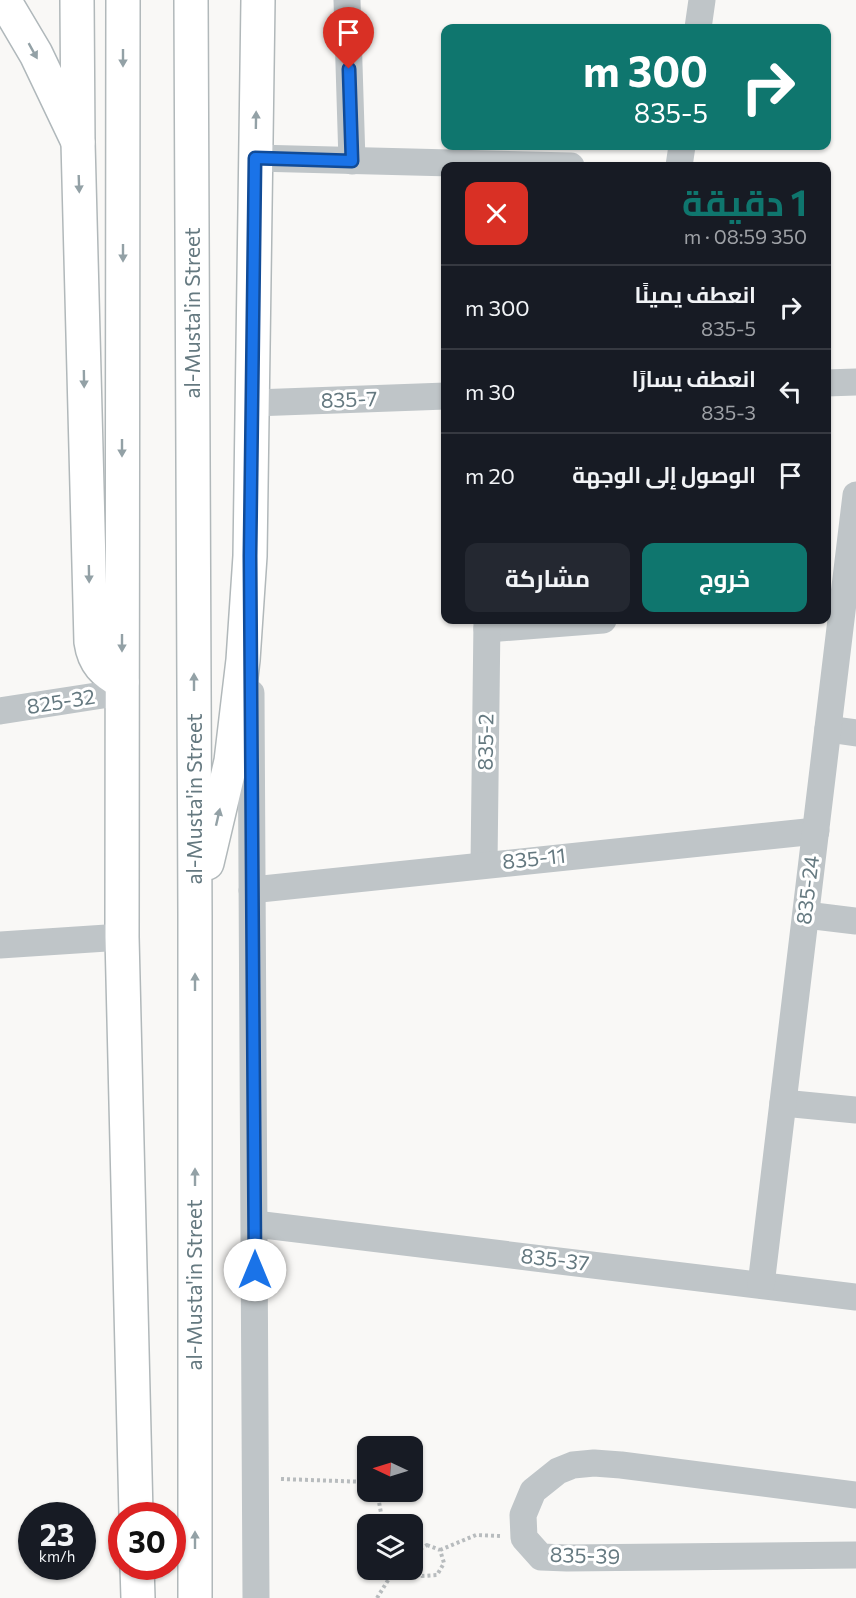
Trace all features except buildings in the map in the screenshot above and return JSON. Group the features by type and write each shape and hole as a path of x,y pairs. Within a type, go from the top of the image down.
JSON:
{"main road":[{"path":"4,0 36,54 78,142"},
{"path":"77,0 78,142 91,642 98,664 122,687"},
{"path":"123,0 122,937 136,1502"},
{"name":"al-Musta'in Street","path":"191,0 195,1598"},
{"path":"195,915 231,761 243,660 250,556 258,0"},
{"path":"137,1580 138,1598"}],"street":[{"path":"347,0 352,161"},
{"path":"699,24 702,0"},
{"path":"255,158 441,163"},
{"path":"831,383 856,382"},
{"name":"835-7","path":"252,403 441,396"},
{"name":"835-24","path":"761,1285 828,729 835,601 853,548 856,495"},
{"path":"250,556 255,1598"},
{"name":"835-2","path":"484,864 487,624"},
{"name":"825-32","path":"0,711 122,687"},
{"path":"828,729 856,733"},
{"name":"835-11","path":"252,890 816,831"},
{"path":"806,915 856,921"},
{"path":"0,945 122,937"},
{"path":"783,1103 856,1110"},
{"name":"835-37","path":"255,1224 856,1297"},
{"name":"835-39","path":"856,1495 594,1463 573,1465 558,1471 532,1491 523,1515 524,1538 542,1557 856,1555"}],"path":[{"path":"255,1478 357,1482"},
{"path":"440,1550 444,1563 436,1575 422,1576 412,1566 415,1552 427,1545 440,1550 476,1535 524,1538"},
{"path":"377,1598 388,1580"}],"route":[{"path":"255,1270 250,556 255,158 352,161 349,69"}]}
